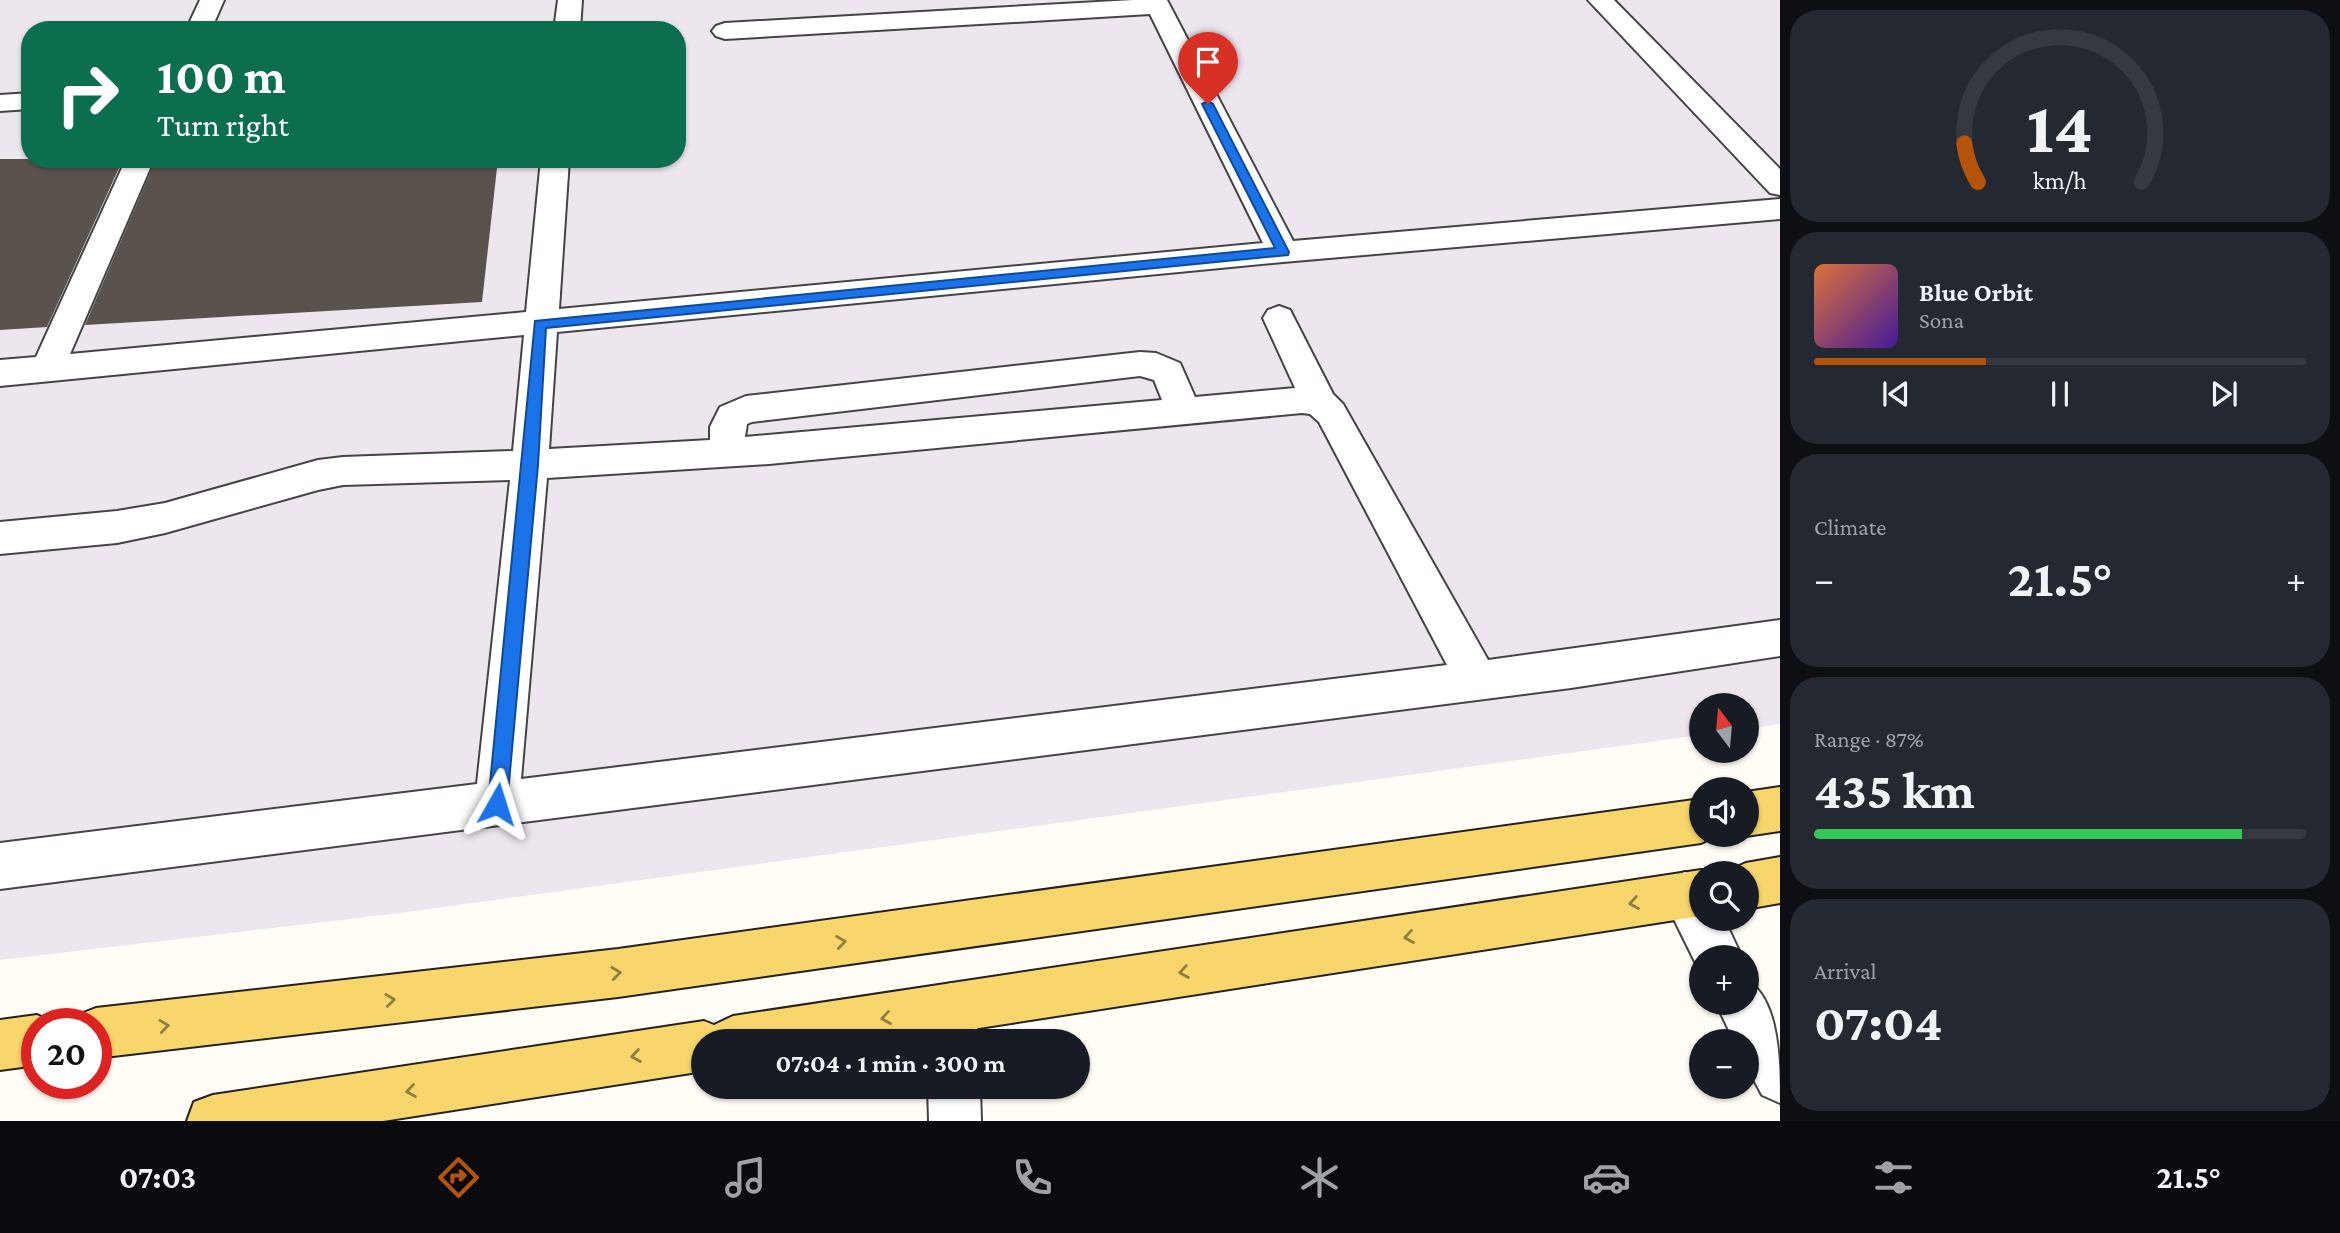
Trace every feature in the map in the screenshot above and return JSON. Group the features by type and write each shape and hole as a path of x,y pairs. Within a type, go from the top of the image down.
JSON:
{"main road":[{"path":"1759,812 1780,809"},
{"path":"112,1032 618,973 1689,823"},
{"path":"1759,884 1780,880"},
{"path":"897,1029 952,1025 1689,895"},
{"path":"0,1045 21,1042"},
{"path":"212,1121 691,1048"}],"street":[{"path":"202,21 212,0"},
{"path":"568,21 570,0"},
{"path":"1600,0 1780,186"},
{"path":"725,31 1156,3 1283,252"},
{"path":"0,103 21,102"},
{"path":"47,369 136,168"},
{"path":"497,804 530,465 554,168"},
{"path":"0,373 1283,252 1780,209"},
{"path":"1279,318 1320,403 1331,413 1477,680"},
{"path":"727,452 727,427 732,416 746,409 1140,364 1156,365 1168,372 1184,412"},
{"path":"0,538 117,527 165,518 318,475 343,471 530,465 727,452 1302,400 1320,403"},
{"path":"0,866 1571,669 1780,638"},
{"path":"1747,1015 1780,1076"},
{"path":"955,1099 956,1121"}],"shaded area":[{"path":"0,0 1780,0 1780,724 1759,727 1759,693 1689,693 1689,737 400,913 0,960"}],"building":[{"path":"0,159 21,159 21,168 119,168 47,327 0,330"},
{"path":"152,168 497,168 482,302 85,325"}],"route":[{"path":"497,804 530,465 540,324 1283,252 1208,104"}]}
